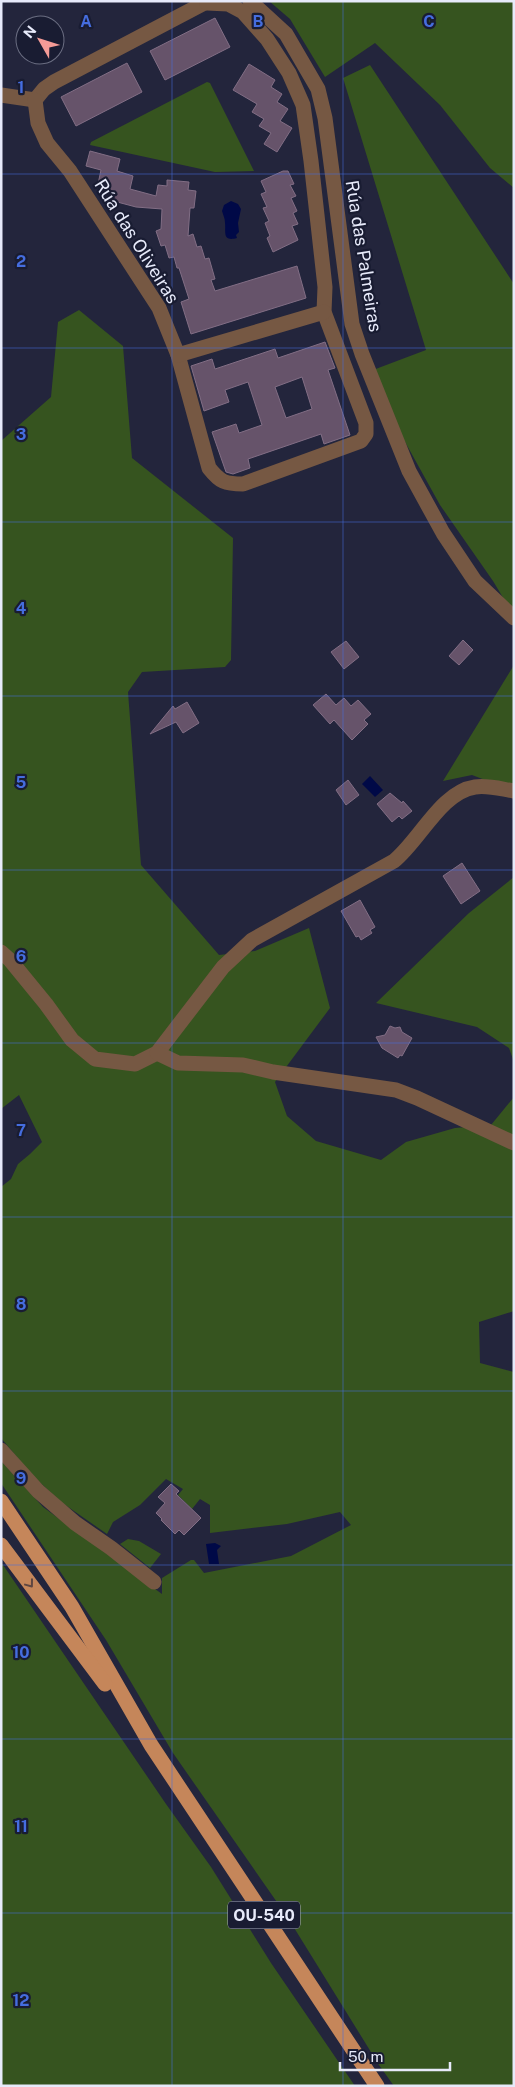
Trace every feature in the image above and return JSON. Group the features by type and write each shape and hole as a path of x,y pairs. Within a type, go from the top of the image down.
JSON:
{"main road":[{"path":"1,1501 72,1607 109,1675"},
{"name":"OU-540","path":"1,1516 109,1675 151,1745 377,2086"},
{"name":"OU-540","path":"1,1545 151,1745"}],"street":[{"name":"Rúa das Palmeiras","path":"208,2 245,5 286,34 318,89 325,118 352,324 371,378 409,471 443,533 475,581 514,618"},
{"path":"1,95 35,100 44,89 54,82 208,2"},
{"name":"Rúa das Palmeiras","path":"209,468 218,480 230,484 243,484 361,442 366,434 366,423 324,312 324,278 311,161 302,105 289,73 245,5"},
{"name":"Rúa das Oliveiras","path":"35,100 38,123 47,143 70,171 159,308 178,355 209,468"},
{"path":"178,355 324,312"},
{"path":"1,952 10,960 46,1004 72,1040 95,1059 135,1064 157,1053 223,967 252,940 394,862 405,852 446,802 459,792 485,786 514,790"},
{"path":"157,1053 178,1063 244,1066 396,1090 514,1143"},
{"path":"1,1450 38,1491 76,1523 154,1582"}],"green space":[{"path":"269,1 514,1 514,188 490,168 440,105 375,43 325,77 290,19"},
{"path":"370,65 514,284 514,616 493,581 440,505 404,440 373,370 426,350 343,78"},
{"path":"207,82 210,83 254,171 215,172 90,145 91,142"},
{"path":"79,310 123,346 132,458 233,538 231,660 225,667 142,672 128,692 141,865 219,955 255,951 309,928 330,1008 275,1082 287,1116 316,1141 381,1160 406,1142 455,1128 491,1125 514,1097 514,1311 479,1322 480,1363 514,1372 514,2086 394,2086 288,1918 173,1753 106,1640 1,1483 1,1461 43,1507 162,1594 162,1578 191,1560 194,1560 204,1573 291,1556 351,1525 340,1512 287,1524 210,1533 210,1505 200,1499 192,1509 178,1495 183,1489 166,1479 140,1505 113,1522 107,1534 61,1502 33,1476 1,1438 1,1187 11,1179 18,1164 42,1142 19,1095 1,1109 1,441 51,397 58,322"},
{"path":"514,665 514,791 472,775 443,781"},
{"path":"514,877 514,1062 509,1048 477,1027 376,1003 469,913"},
{"path":"128,1539 139,1541 161,1554 150,1568 120,1544"},
{"path":"1,1562 211,1867 271,1963 355,2086 1,2086"}],"shaded area":[{"path":"231,201 238,204 241,209 237,238 229,239 226,235 222,211 224,205"},
{"path":"370,776 383,790 375,797 362,784"},
{"path":"215,1543 221,1546 217,1550 219,1564 209,1564 206,1544"}],"building":[{"path":"215,18 230,47 165,80 150,51"},
{"path":"127,63 142,92 76,126 61,97"},
{"path":"249,64 275,80 271,87 282,94 277,102 288,109 280,121 292,128 277,152 264,144 271,133 259,126 264,119 252,112 257,104 233,90"},
{"path":"90,151 120,159 117,171 133,176 130,189 156,196 158,185 167,186 167,180 189,182 188,190 196,191 194,208 190,208 188,236 193,234 197,247 201,246 205,259 209,258 215,279 211,280 215,291 297,266 306,298 191,334 181,302 189,299 179,268 177,268 174,257 169,258 165,245 161,246 156,231 161,229 162,209 136,207 106,199 109,187 98,184 101,170 86,166"},
{"path":"283,171 288,171 294,184 290,185 296,196 291,198 297,211 293,213 298,224 292,226 298,240 273,252 267,238 270,236 265,223 269,221 263,208 267,207 261,194 266,192 261,181"},
{"path":"325,342 335,368 328,370 350,435 324,444 321,434 248,459 250,468 233,474 226,472 212,432 236,424 239,433 262,425 248,382 225,390 229,402 204,411 191,366 212,359 215,369 275,349 278,358","holes":["302,377 312,409 286,418 275,387"]},
{"path":"463,640 473,650 459,665 449,656"},
{"path":"346,641 359,657 344,669 331,652"},
{"path":"326,694 336,705 344,698 351,706 358,700 371,714 364,720 368,724 352,740 334,720 330,724 313,705"},
{"path":"187,702 199,723 183,733 176,722 150,734 173,706 175,709"},
{"path":"348,780 359,795 346,805 336,790"},
{"path":"390,793 402,803 403,801 412,811 402,819 399,816 392,822 377,804"},
{"path":"462,863 480,891 461,904 443,876"},
{"path":"360,900 375,927 370,930 372,933 361,940 359,936 356,937 341,911"},
{"path":"390,1026 400,1027 402,1032 412,1038 402,1056 400,1055 398,1058 382,1048 376,1037 385,1035"},
{"path":"171,1484 179,1491 176,1494 201,1518 184,1535 179,1530 175,1534 156,1513 165,1503 158,1497"}]}
